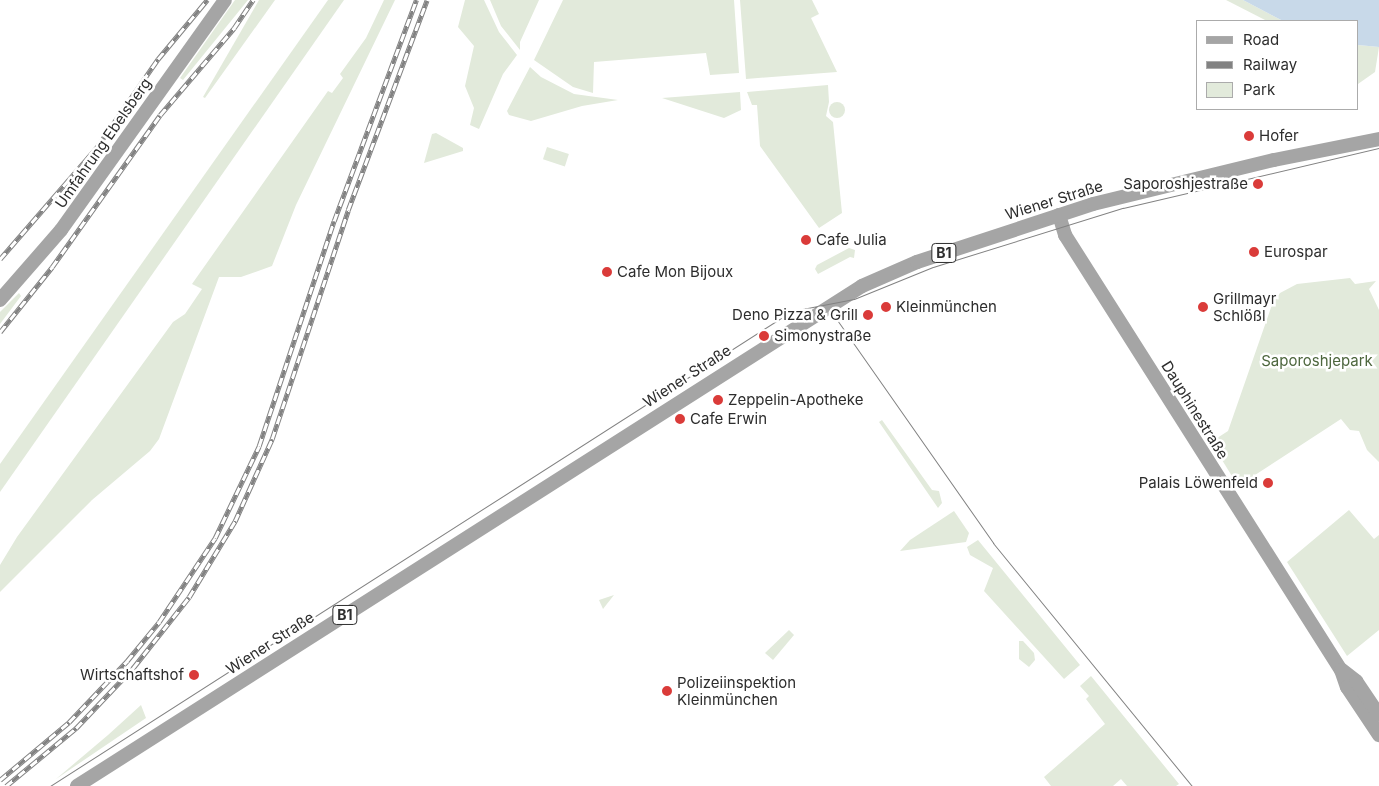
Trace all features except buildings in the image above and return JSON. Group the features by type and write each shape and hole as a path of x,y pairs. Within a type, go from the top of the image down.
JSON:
{"main road":[{"name":"Umfahrung Ebelsberg","path":"0,300 61,230 225,0"},
{"name":"Wiener Straße","path":"77,786 833,302 917,262 1058,215 1274,160 1379,140"},
{"name":"Dauphinestraße","path":"1058,215 1065,235 1341,670 1348,687 1379,735"},
{"name":"Dauphinestraße","path":"1341,670 1356,682 1379,715"}],"green space":[{"path":"235,0 248,0 183,80 180,78"},
{"path":"259,0 275,0 205,98 203,97"},
{"path":"328,0 344,0 0,492 0,464"},
{"path":"384,0 395,0 296,205 272,266 241,277 219,277 159,439 150,451 92,500 0,592 0,565 17,537 173,322 185,314 202,289 192,284 328,91 332,93 343,78 340,74 366,38"},
{"path":"465,0 484,0 499,32 517,55 503,74 479,129 470,125 474,108 465,86 474,46 458,27"},
{"path":"490,0 539,0 520,42 520,50 501,26"},
{"path":"563,0 734,0 739,73 710,75 706,53 594,62 593,93 573,87 534,60"},
{"path":"740,0 812,0 819,14 811,18 837,72 746,79"},
{"path":"1226,0 1243,0 1281,20 1265,20"},
{"path":"1359,45 1379,47 1375,72 1359,83"},
{"path":"530,67 541,77 574,94 618,100 582,106 531,121 509,115 507,111"},
{"path":"828,85 829,102 826,116 833,122 842,213 819,228 760,146 757,105 752,105 747,92"},
{"path":"740,92 741,110 724,118 662,98"},
{"path":"834,102 840,102 845,107 843,116 834,118 829,113 829,107"},
{"path":"436,133 463,148 463,151 424,163 432,134"},
{"path":"547,147 569,154 565,166 543,159"},
{"path":"849,248 855,250 854,258 850,257 818,274 815,269 817,265"},
{"name":"Saporoshjepark","path":"1350,278 1355,284 1376,281 1369,289 1379,310 1379,462 1367,450 1359,431 1350,430 1341,419 1238,486 1211,442 1228,431 1273,302 1280,293 1297,284"},
{"path":"19,293 21,296 0,324 0,312"},
{"path":"882,420 932,490 939,491 942,503 938,508 879,422"},
{"path":"1349,510 1374,539 1379,535 1379,630 1347,656 1287,562"},
{"path":"954,511 969,533 966,542 900,551 910,540"},
{"path":"978,540 1080,665 1064,679 984,591 993,568 970,555 967,547"},
{"path":"614,595 603,609 599,600"},
{"path":"789,630 794,635 773,660 765,653"},
{"path":"1019,641 1023,641 1034,653 1035,660 1029,667 1019,659"},
{"path":"1091,676 1179,784 1176,786 1127,786 1121,779 1113,786 1051,786 1044,777 1105,724 1086,699 1089,696 1080,686"},
{"path":"141,705 146,718 56,779 108,735"}],"water":[{"path":"1243,0 1379,0 1379,47 1359,45 1359,20 1281,20"}],"tram line":[{"path":"50,786 792,311 854,299 933,267 1123,208 1379,148"},
{"path":"815,307 835,317 993,543 1192,786"}],"railway":[{"path":"0,259 97,147 158,59 207,0"},
{"path":"0,332 52,267 160,115 234,28 253,0"},
{"path":"0,780 69,722 127,661 159,622 215,538 259,446 334,221 416,0"},
{"path":"6,786 76,728 133,668 189,597 235,521 272,439 348,210 427,0"}],"place":[{"name":"Hofer","path":"1249,136"},
{"name":"Saporoshjestraße","path":"1258,184"},
{"name":"Cafe Julia","path":"806,240"},
{"name":"Eurospar","path":"1254,252"},
{"name":"Cafe Mon Bijoux","path":"607,272"},
{"name":"Kleinmünchen","path":"886,307"},
{"name":"Grillmayr Schlößl","path":"1203,307"},
{"name":"Deno Pizza & Grill","path":"868,315"},
{"name":"Simonystraße","path":"764,336"},
{"name":"Zeppelin-Apotheke","path":"718,400"},
{"name":"Cafe Erwin","path":"680,419"},
{"name":"Palais Löwenfeld","path":"1268,483"},
{"name":"Wirtschaftshof","path":"194,675"},
{"name":"Polizeiinspektion Kleinmünchen","path":"667,691"}]}
